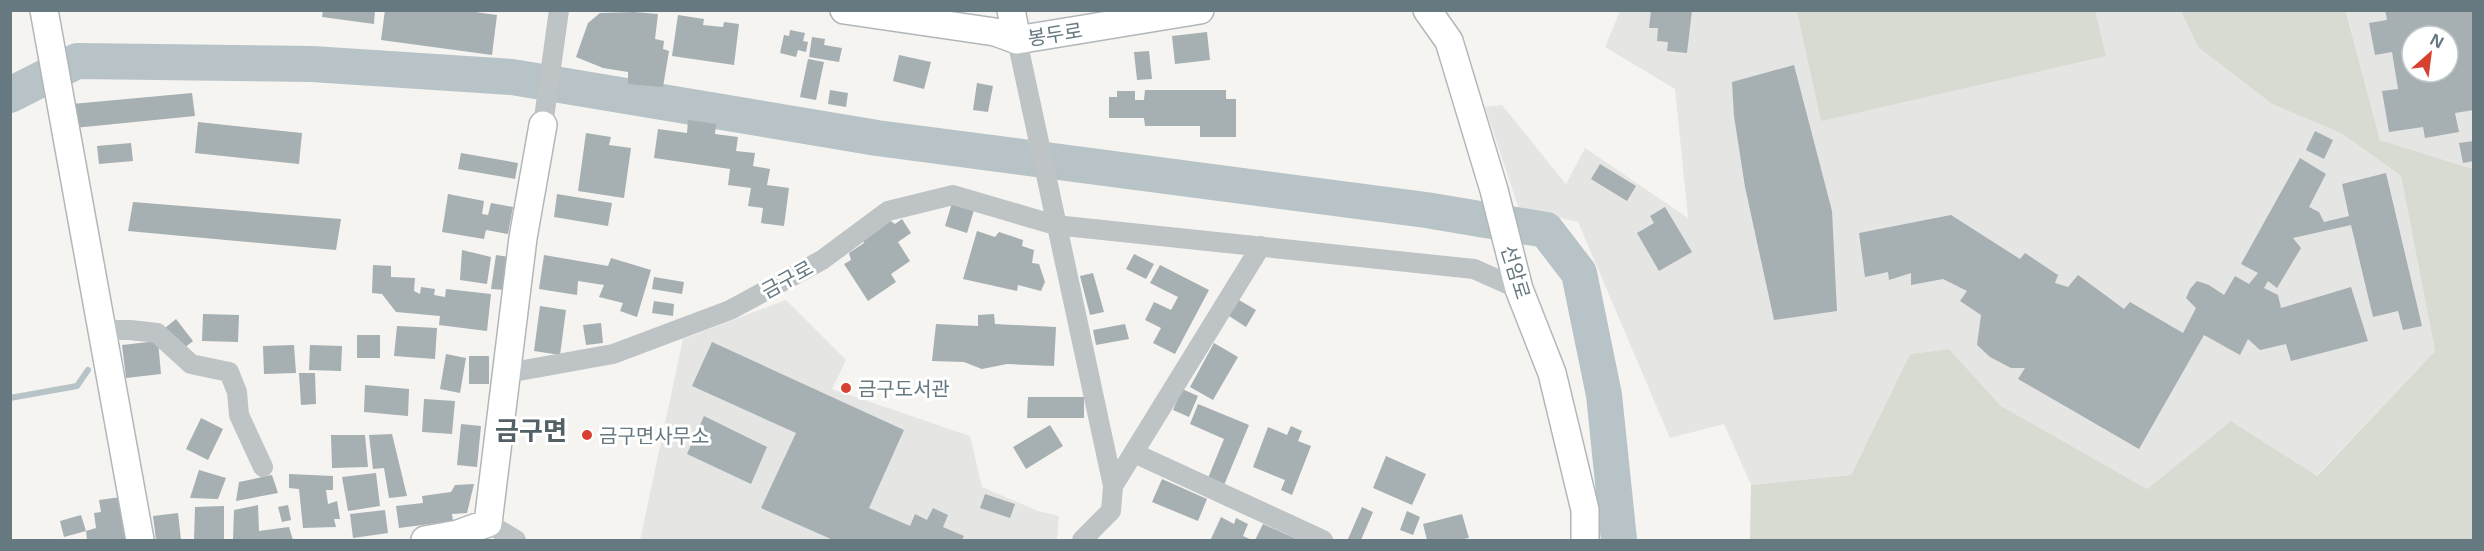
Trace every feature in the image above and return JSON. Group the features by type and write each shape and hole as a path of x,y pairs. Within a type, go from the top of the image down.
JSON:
{"street":[{"path":"488,523 523,238 543,125 559,10"},
{"path":"844,10 995,32 1017,40"},
{"path":"1011,10 1113,486 1111,511 1082,540"},
{"name":"봉두로","path":"1017,40 1200,10"},
{"name":"선암로","path":"1427,10 1449,41 1517,279 1552,373 1585,510 1585,540"},
{"path":"46,23 140,540"},
{"name":"금구로","path":"508,373 614,354 730,310 822,260 888,211 952,195 1055,219 1261,246 1474,269 1517,279"},
{"path":"1113,486 1261,246"},
{"path":"103,330 157,333 191,364 229,372 237,392 239,416 263,467"},
{"path":"1134,453 1323,540"},
{"path":"424,540 458,534 488,523"},
{"path":"488,523 516,540"}],"shaded area":[{"path":"1620,11 2181,11 2198,47 2272,104 2341,133 2401,176 2435,351 2316,476 2231,421 2147,489 2001,406 1949,349 1910,354 1851,475 1751,485 1724,424 1670,438 1578,222 1519,209 1485,107 1502,105 1566,184 1585,148 1688,218 1675,89 1605,47"},
{"path":"1797,11 2095,11 2106,56 1821,121"},
{"path":"2181,11 2355,11 2346,12 2380,140 2473,169 2473,540 1750,540 1751,485 1851,475 1910,354 1949,349 2001,406 2147,489 2231,421 2317,476 2435,351 2401,176 2341,133 2272,104 2198,47"},
{"path":"2346,11 2473,11 2473,169 2380,140"},
{"path":"786,300 846,360 832,389 970,436 982,487 1038,511 1059,516 1057,540 640,540 683,339"}],"building":[{"path":"323,10 375,10 374,24 322,17"},
{"path":"385,10 461,10 497,15 492,55 381,40"},
{"path":"1651,10 1692,10 1687,53 1667,51 1668,42 1657,41 1658,28 1649,28"},
{"path":"2385,10 2474,10 2474,110 2455,113 2459,132 2425,138 2423,127 2389,132 2382,91 2398,89 2392,52 2375,55 2369,23 2387,20"},
{"path":"600,13 658,14 655,39 664,41 663,49 669,51 663,87 628,84 628,72 603,68 576,57 588,23"},
{"path":"678,15 704,19 703,25 723,27 724,22 739,24 734,65 672,56"},
{"path":"790,30 805,33 803,41 808,42 806,52 798,50 796,57 780,53 784,35 789,36"},
{"path":"1207,32 1210,60 1175,64 1172,36"},
{"path":"812,37 825,39 824,45 842,48 839,62 809,57"},
{"path":"1149,51 1152,79 1137,80 1134,52"},
{"path":"899,55 931,62 924,89 893,81"},
{"path":"808,59 824,62 816,100 800,97"},
{"path":"1794,65 1832,211 1837,311 1774,320 1745,187 1734,116 1732,82"},
{"path":"977,83 993,86 988,112 973,110"},
{"path":"830,90 848,93 846,107 828,104"},
{"path":"1145,90 1226,90 1226,99 1236,99 1236,137 1200,137 1200,126 1145,126 1144,118 1109,118 1109,97 1117,97 1117,91 1135,91 1135,100 1144,100"},
{"path":"192,93 195,116 74,128 72,104"},
{"path":"688,120 716,124 715,134 738,137 736,151 755,153 753,166 770,169 767,185 789,188 784,226 761,223 763,208 748,206 751,188 728,185 730,169 654,158 658,129 687,133"},
{"path":"198,122 302,133 299,164 195,153"},
{"path":"2315,131 2333,140 2324,159 2306,150"},
{"path":"586,133 611,137 609,145 631,148 624,198 578,191"},
{"path":"2474,141 2474,161 2463,163 2459,143"},
{"path":"131,143 133,161 99,164 97,146"},
{"path":"461,153 518,163 515,179 458,169"},
{"path":"2300,158 2326,174 2309,207 2319,212 2324,222 2349,216 2342,184 2386,173 2422,326 2403,330 2398,311 2373,317 2351,225 2293,238 2301,248 2277,288 2268,281 2264,288 2278,295 2281,308 2351,287 2368,341 2291,361 2286,344 2260,350 2248,339 2240,355 2204,335 2139,449 2018,379 2025,368 2011,368 1990,357 1977,345 1981,315 1960,301 1967,291 1943,279 1911,285 1911,273 1889,280 1888,272 1865,277 1859,233 1951,215 2020,259 2025,253 2058,275 2055,283 2068,287 2078,275 2124,309 2130,302 2183,333 2196,308 2186,298 2197,281 2209,285 2224,295 2235,276 2249,284 2258,273 2241,264"},
{"path":"1600,164 1636,186 1627,201 1591,179"},
{"path":"448,194 484,201 482,214 488,215 491,203 513,207 508,234 486,230 484,239 442,232"},
{"path":"557,194 612,203 608,226 554,217"},
{"path":"133,202 341,219 336,250 128,231"},
{"path":"952,203 974,210 967,233 945,226"},
{"path":"1665,207 1692,252 1659,271 1637,233 1654,223 1650,216"},
{"path":"902,219 911,233 898,242 910,261 891,274 896,282 868,301 844,264 851,260 849,253 864,243 861,238 889,220 895,224"},
{"path":"977,231 995,237 999,232 1023,240 1022,246 1034,250 1032,263 1039,264 1045,282 1041,291 1018,285 1017,291 963,279"},
{"path":"462,250 491,257 487,284 460,280"},
{"path":"1134,254 1154,264 1146,279 1126,269"},
{"path":"496,255 509,257 505,290 491,289"},
{"path":"544,255 608,266 611,258 651,270 637,317 620,311 623,303 599,297 604,285 578,281 577,295 539,289"},
{"path":"373,265 391,266 391,277 415,278 414,291 420,294 421,287 435,289 434,295 445,297 446,289 491,294 487,331 439,325 440,316 396,312 382,294 372,293"},
{"path":"1160,265 1209,290 1175,354 1153,343 1161,328 1145,320 1154,302 1171,310 1178,297 1150,283"},
{"path":"1093,273 1104,312 1090,315 1080,276"},
{"path":"654,277 684,282 682,294 652,289"},
{"path":"1239,300 1256,310 1246,327 1229,316"},
{"path":"654,301 674,304 673,316 652,313"},
{"path":"540,306 566,310 560,355 534,351"},
{"path":"203,314 239,315 238,342 202,341"},
{"path":"994,314 995,324 1056,327 1054,366 1007,364 982,369 964,362 932,361 936,324 978,326 978,315"},
{"path":"176,319 193,341 183,349 165,328"},
{"path":"601,323 603,343 586,345 583,325"},
{"path":"1125,324 1129,339 1096,345 1093,330"},
{"path":"397,326 437,328 435,359 394,356"},
{"path":"357,335 380,335 380,358 357,358"},
{"path":"158,341 161,374 126,378 122,345"},
{"path":"712,342 904,430 869,508 910,526 915,514 927,520 933,508 948,515 943,527 964,536 962,540 833,540 761,508 796,433 692,386"},
{"path":"1214,343 1238,357 1213,400 1190,387"},
{"path":"294,345 296,373 264,374 263,346"},
{"path":"310,345 342,346 341,371 309,370"},
{"path":"446,354 466,358 460,393 440,389"},
{"path":"469,356 489,356 489,384 469,384"},
{"path":"299,373 315,373 316,404 301,405"},
{"path":"365,385 409,389 408,416 364,412"},
{"path":"1182,389 1198,396 1189,417 1173,410"},
{"path":"1028,397 1084,397 1084,418 1027,418"},
{"path":"424,399 455,401 452,434 422,432"},
{"path":"1198,404 1249,425 1224,485 1208,478 1224,439 1190,424"},
{"path":"704,416 767,447 751,484 687,454"},
{"path":"201,418 223,429 208,460 186,449"},
{"path":"461,424 481,426 477,467 457,465"},
{"path":"1050,425 1063,446 1026,469 1013,447"},
{"path":"1291,426 1302,431 1298,441 1311,446 1292,495 1281,490 1285,480 1253,467 1268,427 1287,435"},
{"path":"392,434 407,496 389,498 384,468 373,469 369,435"},
{"path":"331,435 365,435 368,467 332,468"},
{"path":"1386,456 1426,474 1412,505 1373,488"},
{"path":"199,470 226,478 218,499 190,498"},
{"path":"376,473 380,506 348,511 342,477"},
{"path":"289,474 333,476 333,490 326,490 328,504 337,501 340,519 334,519 336,527 303,528 299,489 289,488"},
{"path":"272,475 278,493 236,501 239,482"},
{"path":"1162,479 1207,499 1198,521 1152,502"},
{"path":"474,484 467,513 452,514 453,521 399,528 396,506 423,503 422,496 451,492 455,485"},
{"path":"985,494 1015,504 1010,518 980,508"},
{"path":"121,497 128,540 87,540 86,531 96,528 94,513 101,512 99,500"},
{"path":"258,505 259,531 289,527 293,540 233,540 234,510"},
{"path":"288,505 291,520 282,522 278,507"},
{"path":"224,506 224,540 194,540 195,507"},
{"path":"1362,507 1373,512 1361,540 1348,539"},
{"path":"385,510 388,533 353,538 350,514"},
{"path":"1407,511 1420,517 1413,535 1400,530"},
{"path":"178,513 181,540 156,540 153,516"},
{"path":"1462,514 1469,538 1427,540 1423,524"},
{"path":"81,515 86,531 64,537 60,521"},
{"path":"1221,517 1234,524 1236,518 1248,524 1243,536 1252,540 1211,539"},
{"path":"1263,524 1299,540 1255,540"}],"waterway":[{"path":"10,95 77,61 312,64 512,77 877,138 1426,210 1546,230 1579,273 1604,395 1619,540"},
{"path":"10,398 77,386 88,370"}],"place":[{"name":"금구도서관","path":"846,388"},
{"name":"금구면사무소","path":"587,435"}],"district":[{"name":"금구면","path":"531,430"}]}
